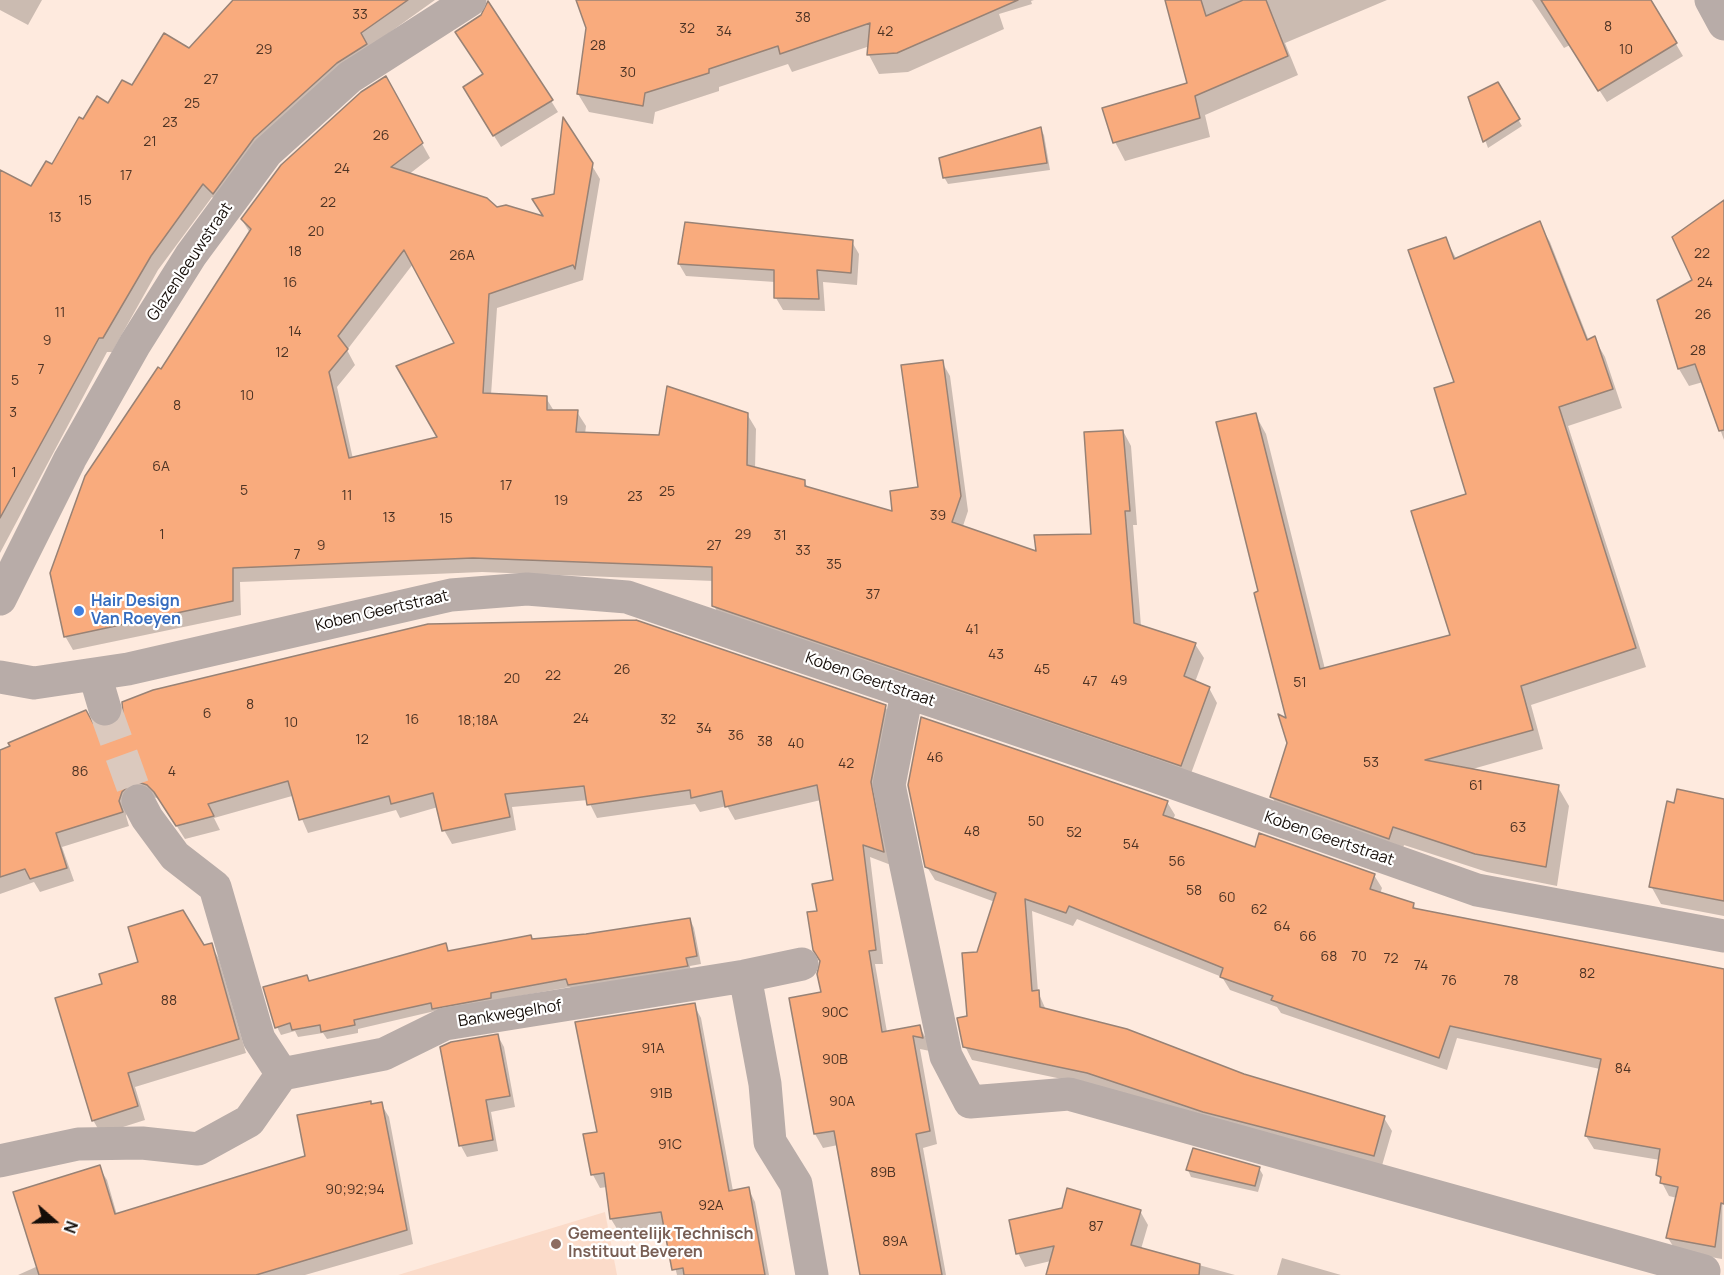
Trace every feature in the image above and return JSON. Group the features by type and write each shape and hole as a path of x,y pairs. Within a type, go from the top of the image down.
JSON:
{"street":[{"name":"Glazenleeuwstraat","path":"0,599 70,459 135,344 191,255 267,152 350,77 470,0"},
{"path":"1711,0 1724,24"},
{"name":"Koben Geertstraat","path":"0,678 34,683 95,675 451,595 527,589 627,597 1146,773 1477,890 1724,936"},
{"path":"95,675 105,709"},
{"path":"907,693 889,785 946,1056 970,1102 1069,1094 1704,1271"},
{"path":"0,1161 78,1144 142,1143 198,1149 249,1121 282,1074 259,1039 215,888 175,856 147,818 138,801"},
{"name":"Bankwegelhof","path":"282,1074 384,1054 445,1024 745,976 802,964"},
{"path":"745,976 765,1084 770,1142 796,1184 812,1275"}],"shaded area":[{"name":"Gemeentelijk Technisch Instituut Beveren","path":"605,1212 617,1275 398,1275"}],"building":[{"path":"233,0 408,0 361,33 367,44 337,63 254,138 213,194 203,184 151,256 103,338 99,338 0,518 0,170 31,186 46,161 52,164 79,117 83,119 97,96 108,103 122,80 132,85 164,33 189,48"},
{"path":"576,0 1018,0 897,53 867,55 870,23 780,54 778,46 709,69 709,73 645,93 643,106 577,94 586,28"},
{"path":"1165,0 1201,0 1206,16 1243,0 1266,0 1288,56 1195,96 1200,118 1113,143 1102,108 1187,83"},
{"path":"1541,0 1651,0 1677,43 1598,91"},
{"path":"488,1 553,100 493,136 463,87 483,74 455,32 481,15"},
{"path":"386,76 423,143 391,167 487,198 497,207 506,205 543,216 532,199 554,194 563,117 593,163 575,269 573,265 489,294 483,393 547,396 547,410 578,410 576,432 659,435 667,386 748,413 747,465 805,480 805,486 892,511 890,491 918,487 901,365 943,360 961,496 952,522 1036,551 1034,535 1091,534 1084,432 1123,430 1130,511 1125,511 1134,623 1196,643 1184,676 1210,687 1181,766 712,606 712,567 473,558 233,568 233,601 64,637 50,573 85,476 158,367 161,369 251,229 241,219 281,165 361,92","holes":["404,250 454,343 396,366 437,437 349,458 329,372 348,349 338,336"]},
{"path":"1498,82 1520,119 1483,142 1468,97"},
{"path":"1041,127 1047,163 943,178 939,158"},
{"path":"1724,200 1724,430 1719,431 1695,364 1678,369 1657,300 1692,280 1672,237"},
{"path":"1540,221 1587,340 1595,336 1613,389 1559,407 1636,648 1521,686 1533,730 1425,760 1559,785 1546,867 1475,854 1393,827 1389,839 1270,797 1287,743 1278,714 1286,718 1254,593 1258,591 1216,422 1256,413 1320,669 1450,635 1411,511 1466,494 1434,388 1454,382 1408,250 1446,237 1454,259"},
{"path":"685,222 853,240 851,273 817,270 819,299 774,298 774,270 678,264"},
{"path":"636,620 886,705 871,782 884,852 863,845 876,950 869,951 882,1032 920,1025 923,1038 913,1036 930,1131 916,1134 942,1275 860,1275 834,1131 814,1134 789,998 821,992 817,974 820,961 813,950 807,912 817,911 812,884 833,880 817,785 725,807 722,791 691,798 690,790 587,805 584,786 505,794 510,817 442,831 433,793 391,804 389,796 299,820 288,781 208,804 214,816 176,826 154,792 147,785 138,782 129,785 122,792 119,801 123,812 56,833 67,868 30,879 25,869 0,877 0,750 10,746 8,743 86,710 93,723 101,727 110,727 118,722 123,714 122,702 153,690 428,624"},
{"path":"921,717 1168,801 1163,815 1255,847 1259,833 1375,874 1370,889 1414,903 1413,908 1724,969 1724,1204 1721,1203 1715,1247 1666,1238 1678,1187 1660,1183 1661,1177 1656,1175 1660,1149 1585,1136 1601,1059 1450,1026 1439,1058 1271,1000 1273,996 1220,977 1223,968 1069,906 1066,913 1025,899 1032,991 1039,990 1040,1007 1127,1029 1244,1074 1385,1116 1374,1156 1203,1112 1087,1073 963,1047 957,1018 967,1016 962,953 977,952 996,893 925,867 908,785"},
{"path":"1677,789 1724,799 1724,901 1649,887 1667,801 1674,803"},
{"path":"183,910 204,945 212,943 239,1039 128,1073 138,1106 92,1121 55,998 102,984 99,974 138,962 128,927"},
{"path":"690,918 697,956 686,958 688,966 568,985 566,979 491,993 491,998 432,1009 431,1003 354,1020 355,1025 321,1032 320,1025 292,1030 290,1023 275,1028 263,987 307,975 309,981 446,943 448,951 531,935 532,939 586,934"},
{"path":"695,1003 729,1191 749,1187 765,1275 684,1275 683,1268 672,1270 661,1212 610,1219 604,1173 591,1175 583,1134 597,1132 575,1022"},
{"path":"498,1034 510,1096 486,1100 493,1140 459,1146 440,1047 451,1042"},
{"path":"371,1101 371,1104 382,1102 407,1230 256,1275 39,1275 13,1192 100,1165 115,1214 305,1156 297,1115"},
{"path":"1193,1148 1260,1167 1255,1186 1186,1170"},
{"path":"1067,1188 1141,1210 1131,1245 1200,1264 1199,1275 1046,1275 1054,1246 1016,1254 1009,1220 1062,1208"}],"tunnel":[{"path":"105,709 138,801"}],"place":[{"name":"Hair Design Van Roeyen","path":"79,611"},
{"name":"Gemeentelijk Technisch Instituut Beveren","path":"556,1244"}]}
